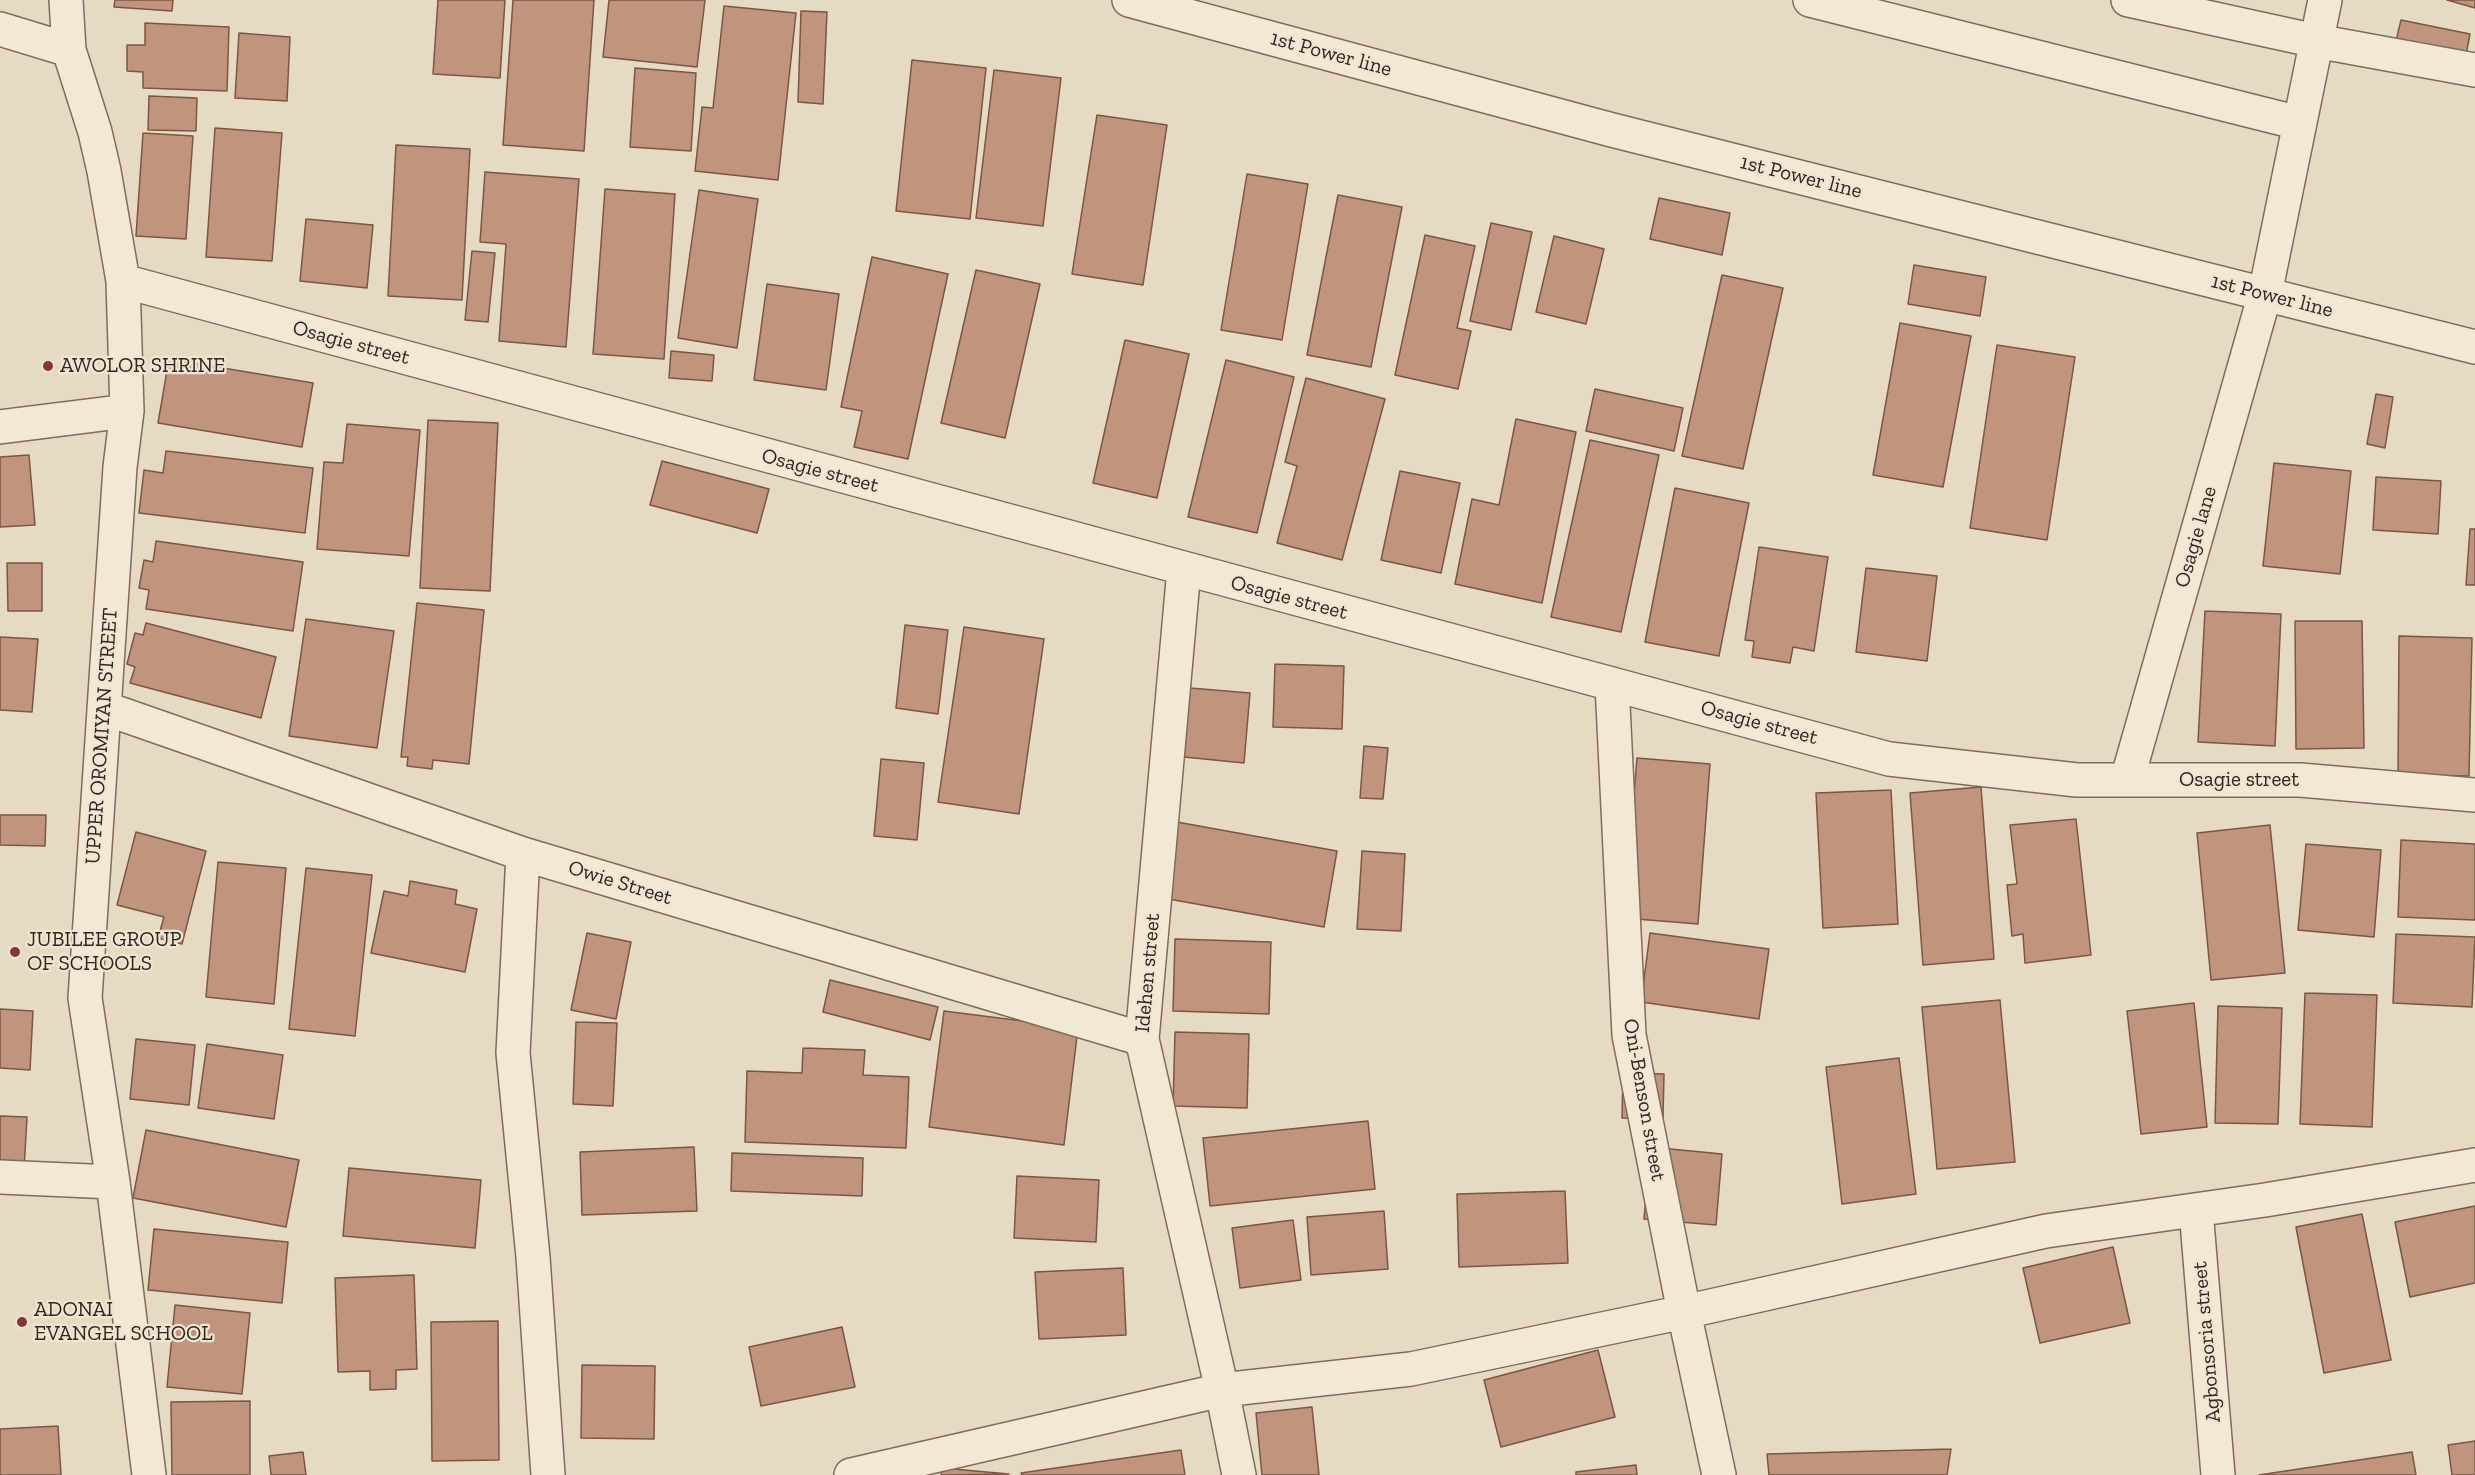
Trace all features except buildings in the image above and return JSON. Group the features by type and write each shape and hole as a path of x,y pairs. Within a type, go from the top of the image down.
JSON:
{"street":[{"name":"UPPER OROMIYAN STREET","path":"66,0 69,50 95,132 123,281 127,411 120,468 85,998 113,1182 149,1475"},
{"name":"1st Power line","path":"1129,0 1612,130 2475,347"},
{"path":"1810,0 2299,123"},
{"path":"2128,0 2316,41 2475,70"},
{"name":"Osagie lane","path":"2127,780 2265,294 2325,0"},
{"path":"0,29 69,50"},
{"name":"Osagie street","path":"123,281 1889,759 2078,780 2300,780 2475,795"},
{"path":"0,427 127,411"},
{"name":"Idehen street","path":"1184,569 1142,1039 1222,1390 1239,1475"},
{"name":"Oni-Benson street","path":"1612,684 1629,1035 1683,1312 1719,1475"},
{"name":"Owie Street","path":"104,708 523,854 1142,1039"},
{"path":"523,854 513,1053 533,1257 548,1475"},
{"path":"851,1475 1222,1390 1411,1369 1683,1312 2046,1231 2196,1210 2475,1165"},
{"path":"0,1177 113,1182"},
{"name":"Agbonsoria street","path":"2196,1210 2218,1475"}],"place":[{"name":"AWOLOR SHRINE","path":"48,366"},
{"name":"JUBILEE GROUP OF SCHOOLS","path":"15,952"},
{"name":"ADONAI EVANGEL SCHOOL","path":"22,1322"}]}
